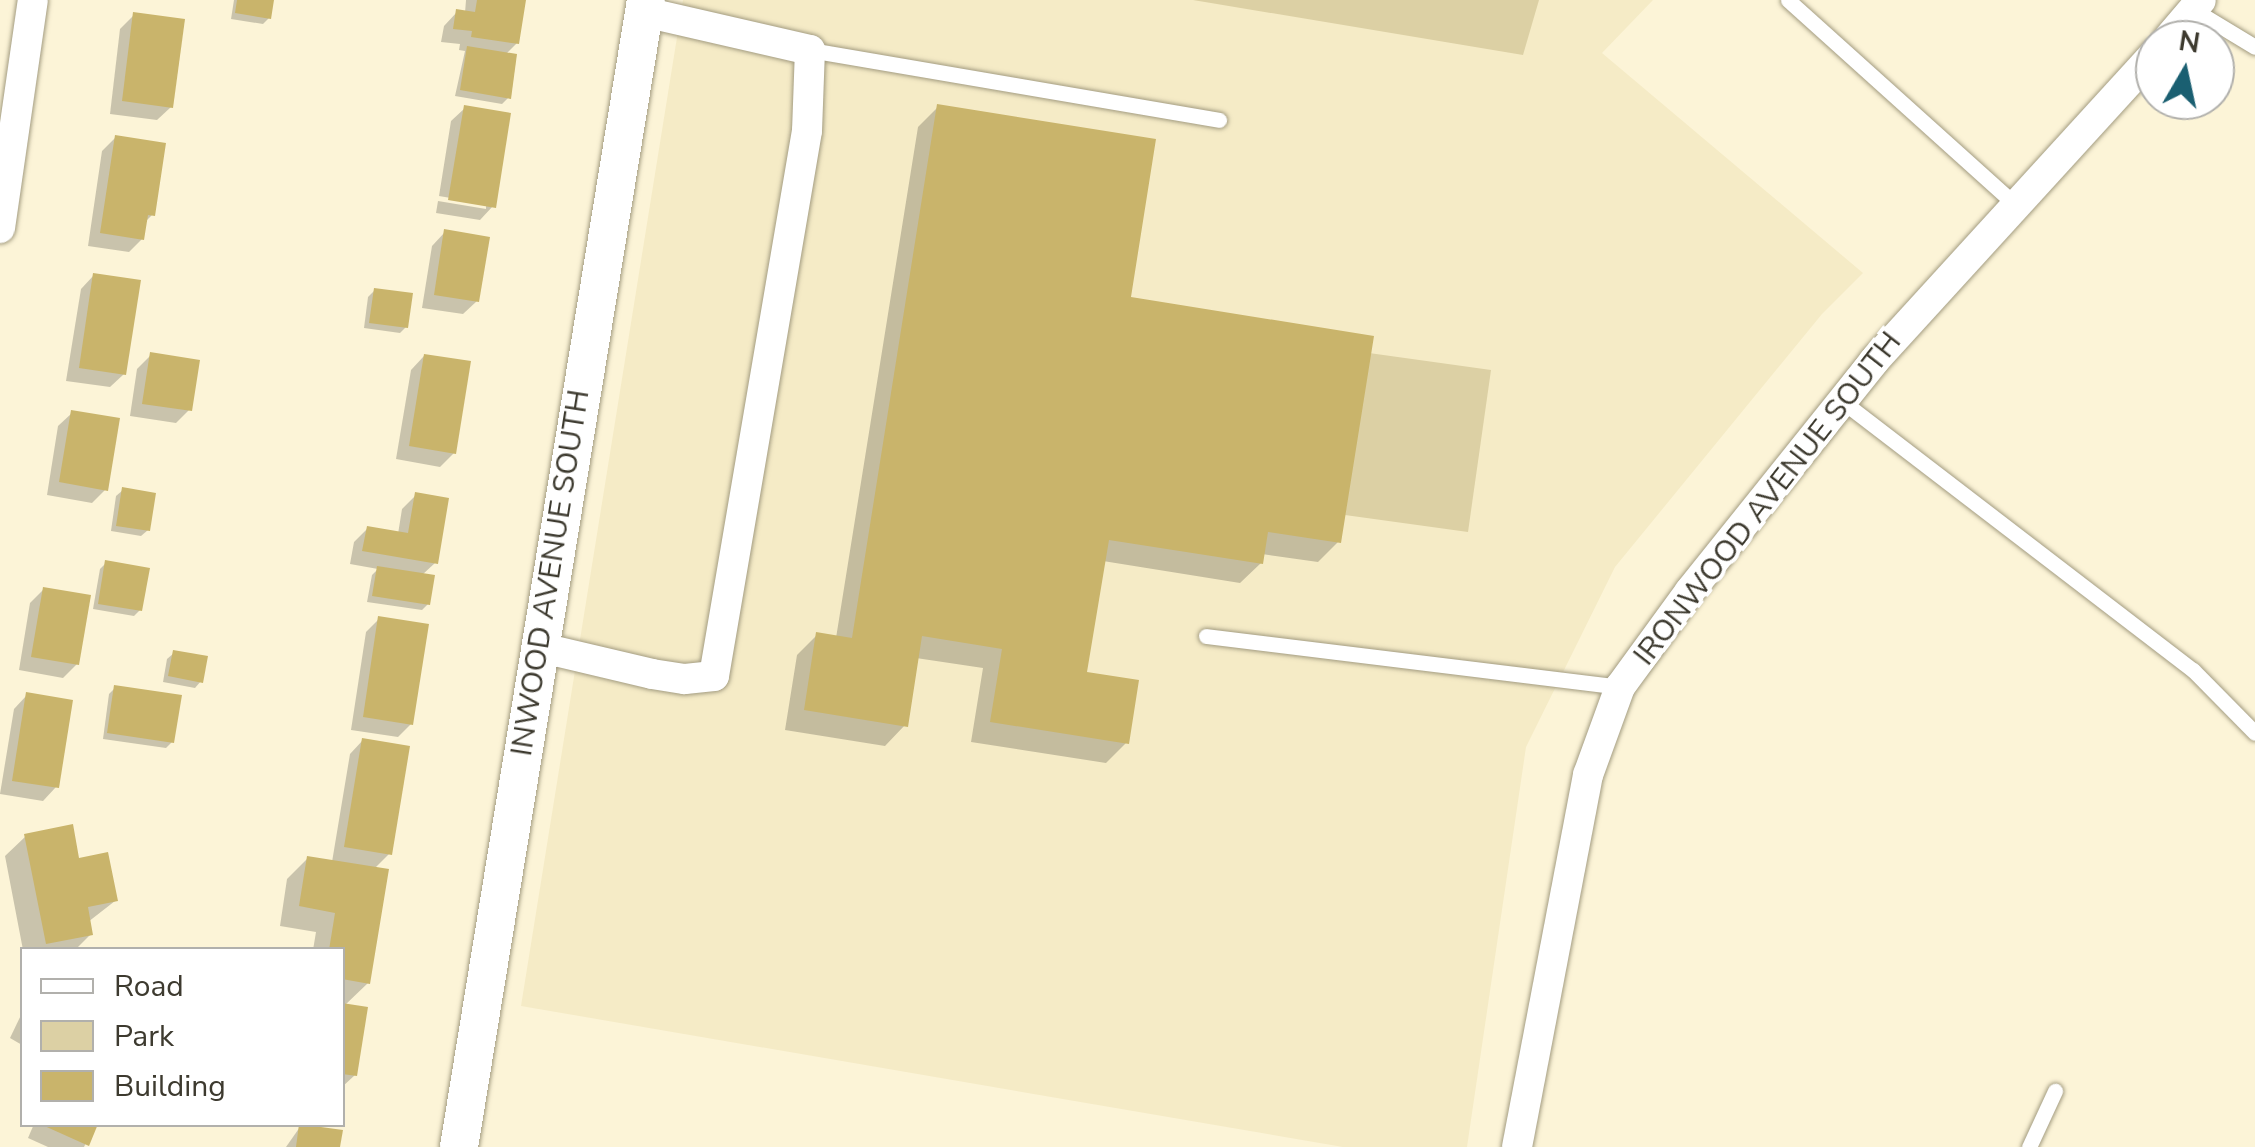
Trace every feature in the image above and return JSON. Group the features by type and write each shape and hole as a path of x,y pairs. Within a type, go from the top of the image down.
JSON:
{"street":[{"path":"0,228 33,0"},
{"path":"538,647 652,674 684,679 714,676 807,131 810,50 645,6"},
{"name":"INWOOD AVENUE SOUTH","path":"459,1147 645,6"},
{"name":"IRONWOOD AVENUE SOUTH","path":"1517,1147 1588,775 1620,687 1690,591 1842,401 2135,75"}],"lane":[{"path":"1788,0 2016,205"},
{"path":"2198,5 2255,47"},
{"path":"810,50 1219,120"},
{"path":"1842,401 2193,670 2255,733"},
{"path":"1206,636 1620,687"},
{"path":"2029,1147 2055,1090"}],"shaded area":[{"path":"683,0 1653,0 1602,53 1863,273 1822,314 1615,567 1526,747 1467,1147 1343,1147 521,1006"}],"green space":[{"path":"1193,0 1539,0 1523,55"},
{"path":"1369,353 1491,370 1468,532 1345,515"}],"building":[{"path":"237,0 274,0 271,19 235,13"},
{"path":"477,0 526,0 519,44 471,37 472,31 453,29 456,9 475,12"},
{"path":"133,12 185,19 173,108 122,101"},
{"path":"467,46 517,54 511,99 460,90"},
{"path":"937,104 1156,139 1131,297 1374,336 1341,543 1268,532 1263,564 1109,540 1087,672 1139,680 1129,744 990,722 1002,649 922,636 908,727 804,710 816,632 852,638"},
{"path":"464,105 511,113 496,208 448,200"},
{"path":"115,135 166,143 155,216 148,215 144,240 100,233"},
{"path":"444,229 490,237 479,302 434,295"},
{"path":"93,273 141,280 126,375 79,368"},
{"path":"374,288 413,293 408,328 369,323"},
{"path":"150,352 200,360 192,411 142,404"},
{"path":"424,354 471,361 456,454 409,446"},
{"path":"71,410 120,418 108,491 59,482"},
{"path":"122,487 156,493 150,531 116,526"},
{"path":"415,492 449,498 438,564 362,551 367,526 408,533"},
{"path":"105,560 150,568 142,611 98,604"},
{"path":"377,566 435,575 430,605 372,596"},
{"path":"43,587 91,595 79,665 31,657"},
{"path":"378,616 429,624 413,725 363,717"},
{"path":"173,650 208,656 203,683 168,676"},
{"path":"114,685 182,695 174,743 107,733"},
{"path":"26,692 73,700 59,788 12,781"},
{"path":"362,738 410,746 392,855 344,847"},
{"path":"73,824 79,858 108,852 118,901 88,907 93,935 46,944 24,834"},
{"path":"307,856 389,869 370,984 345,980 345,947 329,947 335,913 299,906"},
{"path":"345,1003 368,1007 357,1076 345,1074"},
{"path":"47,1127 97,1127 89,1146"},
{"path":"299,1127 343,1130 340,1147 296,1147"}]}
